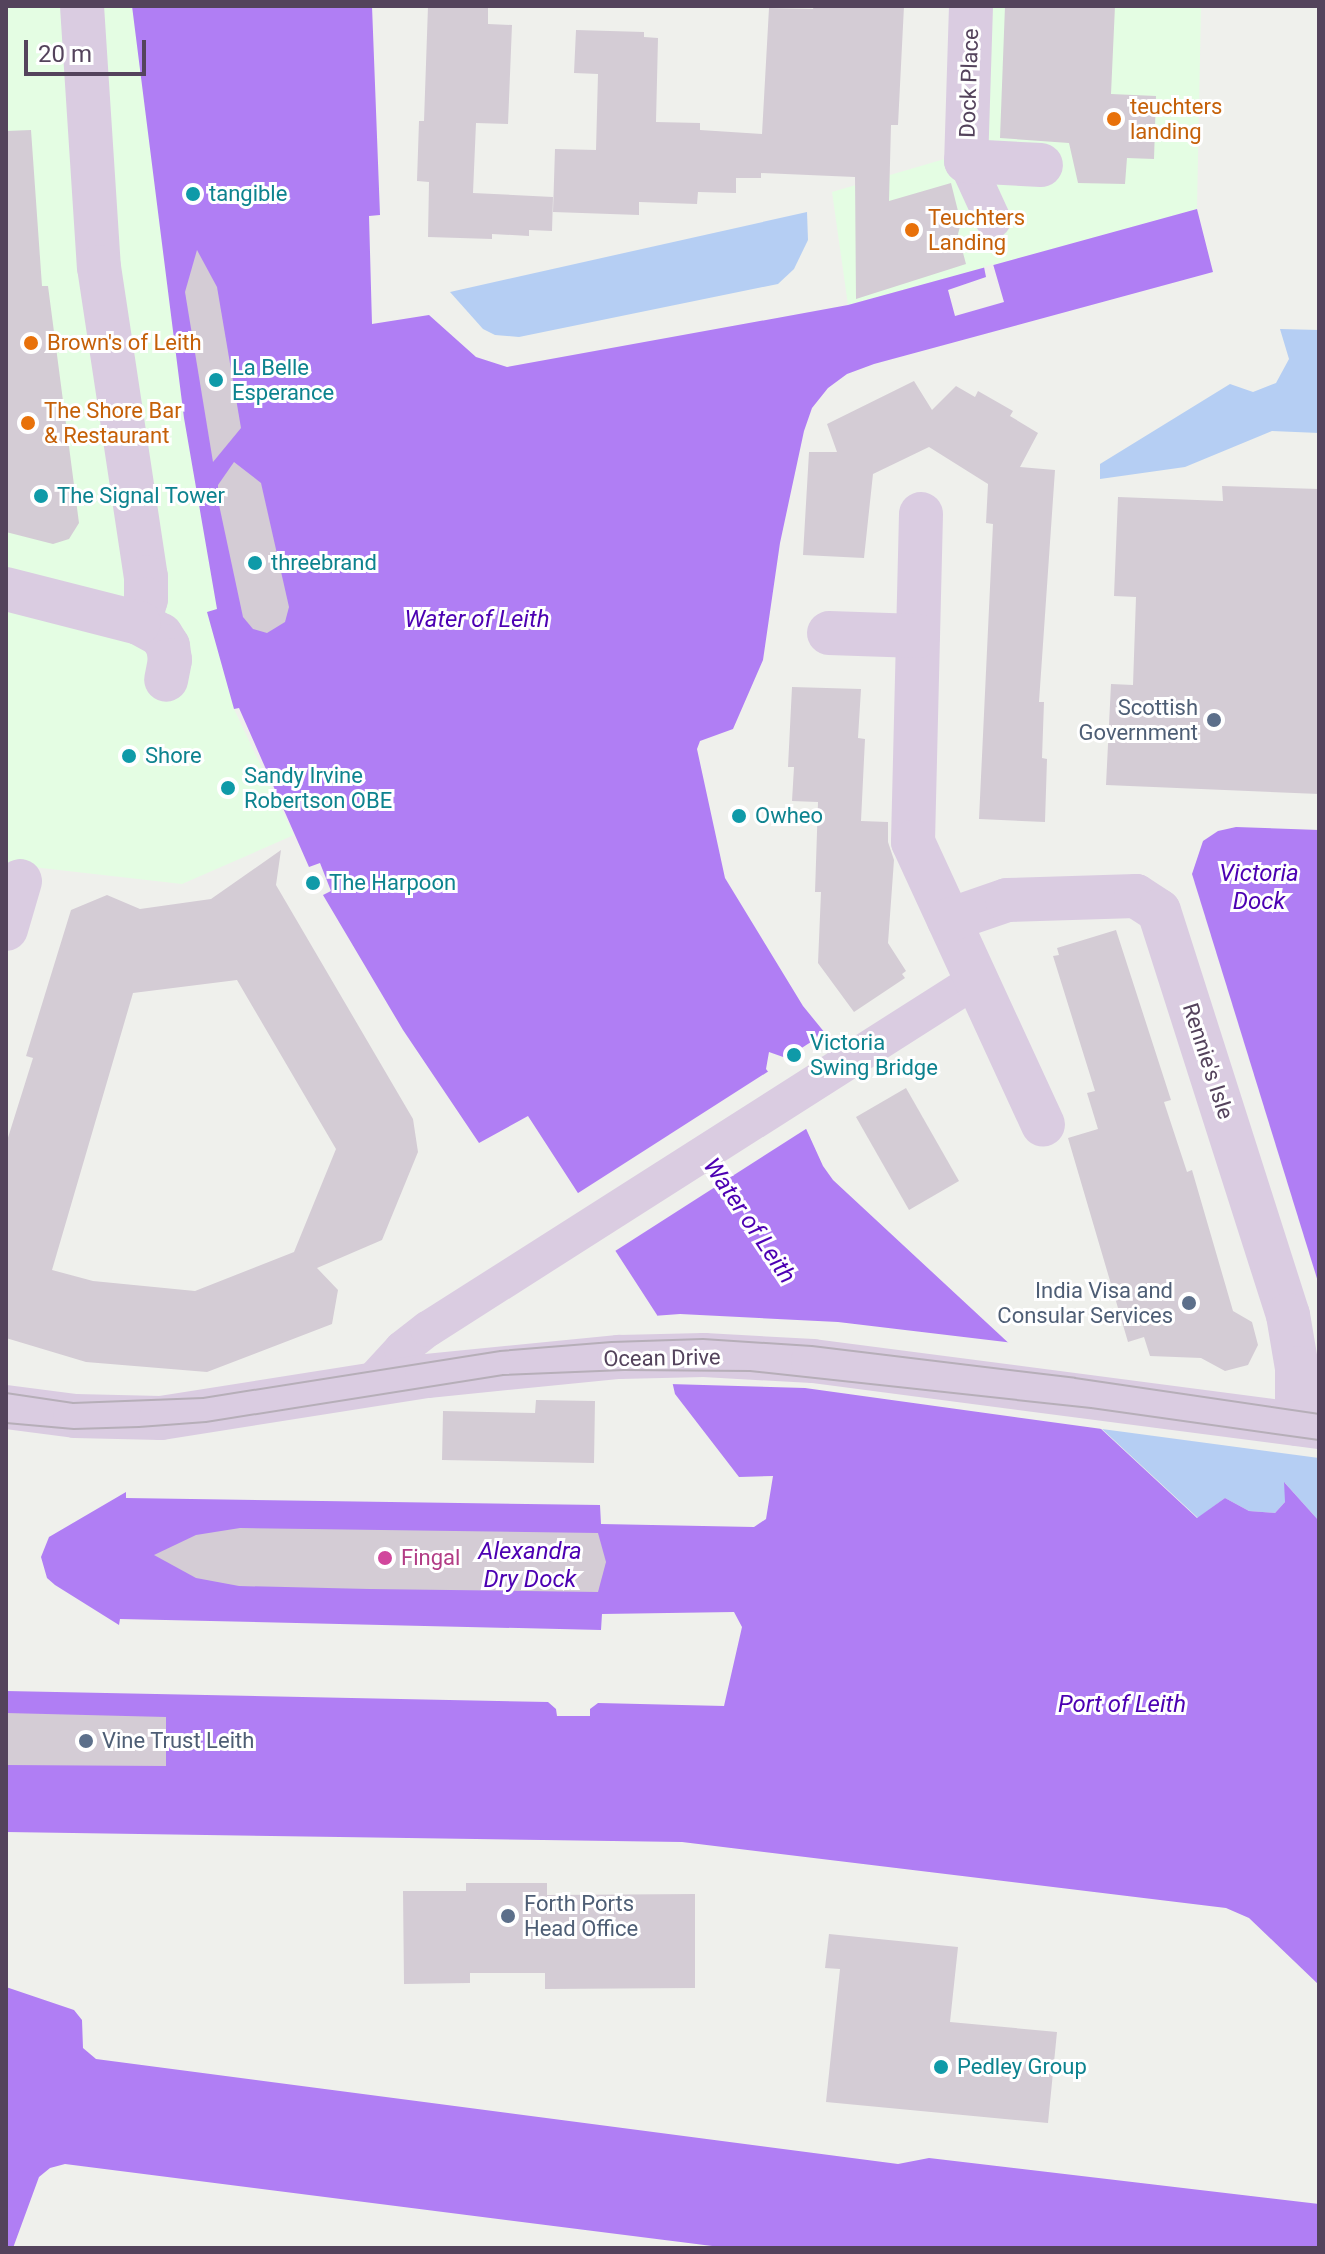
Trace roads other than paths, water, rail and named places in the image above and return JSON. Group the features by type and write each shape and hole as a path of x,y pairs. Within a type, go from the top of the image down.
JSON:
{"street":[{"path":"82,6 99,267 146,577 146,599 139,623"},
{"name":"Dock Place","path":"971,6 966,161 993,220"},
{"name":"Dock Place","path":"966,161 1041,165"},
{"path":"921,514 913,842 1043,1124"},
{"path":"6,589 139,623 161,635 168,646 170,660 166,680"},
{"path":"829,633 918,636"},
{"path":"6,929 20,881"},
{"name":"Rennie's Isle","path":"949,920 1007,900 1136,896 1159,911 1288,1315 1308,1426"},
{"path":"371,1383 402,1349 456,1311 976,980"},
{"name":"Ocean Drive","path":"6,1407 75,1416 161,1418 244,1407 371,1383 619,1357 704,1355 813,1361 1308,1426"}],"water":[{"name":"Water of Leith","path":"132,6 372,6 380,215 369,216 372,324 429,315 476,357 507,367 848,305 1197,209 1213,272 874,364 847,374 828,388 812,408 804,431 780,543 763,660 733,729 700,741 697,749 725,878 803,1006 825,1033 786,1058 769,1052 766,1069 798,1111 823,1166 833,1180 1197,1518 1225,1498 1249,1511 1275,1513 1285,1502 1284,1482 1319,1521 1319,1985 1249,1918 1226,1908 682,1842 6,1832 6,1691 548,1702 556,1709 557,1716 590,1716 590,1709 598,1703 724,1706 742,1627 734,1612 602,1614 601,1630 120,1619 119,1625 55,1585 47,1578 41,1557 49,1537 126,1492 126,1498 600,1505 601,1524 754,1527 766,1519 773,1476 739,1477 675,1394 657,1315 528,1116 479,1143 403,1030 323,895 331,891 320,863 309,867 239,708 234,709 207,612 217,609 184,418"},
{"name":"Victoria Dock","path":"1236,827 1319,830 1319,1285 1192,874 1203,841 1218,831"},
{"path":"6,1987 74,2010 82,2020 83,2048 96,2059 898,2164 929,2158 1319,2204 1319,2248 728,2248 65,2164 50,2168 39,2177 13,2248 6,2248"}],"tram line":[{"path":"6,1393 73,1403 203,1398 500,1351 703,1339 812,1346 1075,1378 1319,1414"},
{"path":"6,1423 74,1429 139,1427 206,1422 503,1375 624,1370 750,1371 1091,1408 1319,1440"}],"place":[{"name":"teuchters landing","path":"1114,119"},
{"name":"tangible","path":"193,194"},
{"name":"Teuchters Landing","path":"912,230"},
{"name":"Brown's of Leith","path":"31,343"},
{"name":"La Belle Esperance","path":"216,380"},
{"name":"The Shore Bar & Restaurant","path":"28,423"},
{"name":"The Signal Tower","path":"41,496"},
{"name":"threebrand","path":"255,563"},
{"name":"Scottish Government","path":"1214,720"},
{"name":"Shore","path":"129,756"},
{"name":"Sandy Irvine Robertson OBE","path":"228,788"},
{"name":"Owheo","path":"739,816"},
{"name":"The Harpoon","path":"313,883"},
{"name":"Victoria Swing Bridge","path":"794,1055"},
{"name":"India Visa and Consular Services","path":"1189,1303"},
{"name":"Fingal","path":"385,1558"},
{"name":"Vine Trust Leith","path":"86,1741"},
{"name":"Forth Ports Head Office","path":"508,1916"},
{"name":"Pedley Group","path":"941,2067"}],"water label":[{"name":"Alexandra Dry Dock","path":"530,1566"},
{"name":"Port of Leith","path":"1122,1705"}]}
